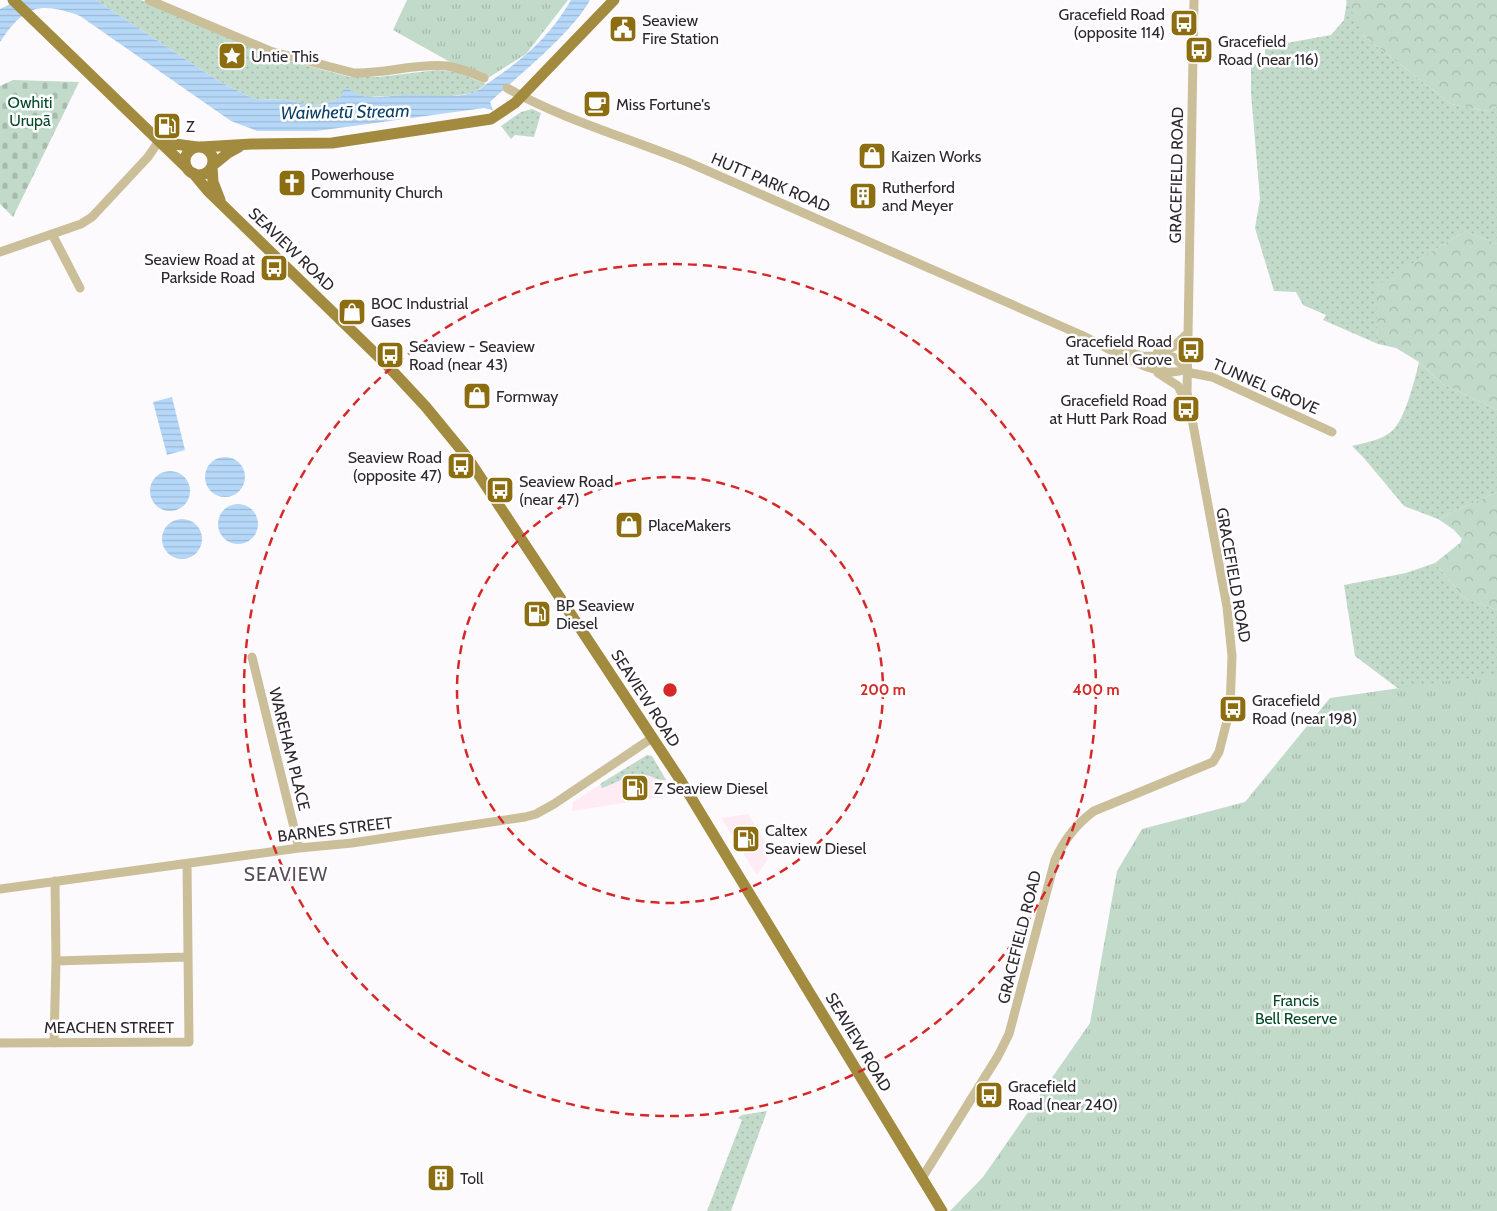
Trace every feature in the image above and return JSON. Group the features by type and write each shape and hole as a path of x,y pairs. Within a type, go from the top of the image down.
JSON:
{"main road":[{"name":"SEAVIEW ROAD","path":"13,0 386,364 449,434 496,499 709,826 942,1211"},
{"path":"159,141 199,147 245,144 332,143 482,122 504,112 614,0"},
{"path":"199,147 190,150 186,157 190,171 203,174 228,153 245,144"},
{"path":"199,147 212,155 212,166"},
{"name":"SEAVIEW ROAD","path":"212,166 213,182 222,204"}],"street":[{"path":"149,0 270,51 354,73 368,74 438,66 456,68 484,78"},
{"name":"GRACEFIELD ROAD","path":"922,1178 994,1064 1009,1034 1055,860 1063,843 1082,820 1094,811 1205,767 1212,762 1219,752 1230,709 1231,637 1188,407 1186,370 1194,0"},
{"name":"HUTT PARK ROAD","path":"507,88 531,102 704,169 1103,344 1154,370 1178,386 1188,407"},
{"path":"0,252 81,224 92,217 148,157 159,141"},
{"path":"52,234 80,288"},
{"path":"1150,356 1173,347 1188,333"},
{"name":"HUTT PARK ROAD","path":"1103,344 1141,356 1173,357 1186,370"},
{"name":"HUTT PARK ROAD","path":"1154,370 1178,372 1186,370"},
{"name":"TUNNEL GROVE","path":"1186,370 1212,377 1332,432"},
{"name":"WAREHAM PLACE","path":"252,657 299,848"},
{"name":"BARNES STREET","path":"0,889 299,848 352,844 536,814 652,738"},
{"name":"MEACHEN STREET","path":"0,1043 189,1042 187,864"},
{"path":"54,1043 55,881"},
{"path":"56,961 188,957"}],"shaded area":[{"path":"647,755 652,756 675,795 572,811 573,802"},
{"path":"748,814 768,846 768,859 757,875 721,818"}],"green space":[{"path":"96,0 141,0 286,60 350,77 378,77 437,70 456,72 486,84 473,93 445,97 409,95 368,97 356,95 351,91 334,101 314,106 288,100 254,99 217,80"},
{"path":"407,0 568,0 526,54 488,78 450,62 393,30"},
{"path":"1346,0 1497,0 1497,106 1487,111 1451,104 1364,36"},
{"path":"1347,0 1364,36 1451,104 1487,111 1497,106 1497,244 1465,231 1377,286 1378,344 1323,320 1326,315 1303,305 1296,292 1274,291 1255,228 1260,199 1251,93 1251,64 1265,64 1265,47 1331,35 1344,20"},
{"name":"Owhiti Urupā","path":"13,80 79,82 13,217 0,204 0,86"},
{"path":"532,109 541,113 534,137 515,135 511,139 501,126 521,112"},
{"path":"1465,231 1497,244 1497,410 1443,384 1419,362 1396,348 1378,344 1376,286"},
{"path":"1419,362 1443,384 1497,410 1497,492 1438,519 1404,506 1352,446 1383,437 1397,426 1409,399"},
{"path":"1497,492 1497,610 1463,597 1435,563 1460,543 1462,539 1454,530 1438,519"},
{"path":"1435,563 1463,597 1497,610 1497,752 1468,741 1355,656 1344,585 1406,573"},
{"name":"Francis Bell Reserve","path":"1497,674 1497,1211 950,1211 983,1177 1090,1023 1117,871 1142,829 1245,802 1330,698"},
{"path":"647,755 652,756 666,780 660,780 647,775 638,775 628,777 602,788 600,784"},
{"path":"767,1111 731,1211 707,1211 742,1120 738,1118 742,1115"}],"water":[{"name":"Waiwhetū Stream","path":"18,0 96,0 217,80 254,99 288,100 315,106 334,101 342,96 343,90 348,88 367,97 403,95 455,96 472,93 526,55 555,24 571,0 590,0 571,26 490,102 493,110 484,108 317,131 257,131 231,121 80,16 66,11 43,8 25,14 0,42 0,9"},
{"path":"172,397 185,450 167,455 153,402"},
{"path":"229,457 236,460 242,466 245,477 244,485 236,494 229,497 221,497 214,494 206,485 205,473 208,466 217,458"},
{"path":"174,471 181,474 187,480 190,491 189,499 181,508 174,511 166,511 159,508 151,499 150,487 153,480 162,472"},
{"path":"242,504 249,507 255,513 258,524 257,532 249,541 242,544 234,544 227,541 219,532 218,520 221,513 230,505"},
{"path":"186,519 193,522 199,528 202,539 201,547 193,556 186,559 178,559 171,556 163,547 162,535 165,528 174,520"}],"place":[{"name":"Gracefield Road (opposite 114)","path":"1184,23"},
{"name":"Seaview Fire Station","path":"623,29"},
{"name":"Gracefield Road (near 116)","path":"1199,50"},
{"name":"Untie This","path":"232,56"},
{"name":"Miss Fortune's","path":"597,104"},
{"name":"Z","path":"167,126"},
{"name":"Kaizen Works","path":"872,156"},
{"name":"Powerhouse Community Church","path":"292,183"},
{"name":"Rutherford and Meyer","path":"863,196"},
{"name":"Seaview Road at Parkside Road","path":"274,268"},
{"name":"BOC Industrial Gases","path":"352,312"},
{"name":"Gracefield Road at Tunnel Grove","path":"1191,350"},
{"name":"Seaview - Seaview Road (near 43)","path":"390,355"},
{"name":"Formway","path":"477,396"},
{"name":"Gracefield Road at Hutt Park Road","path":"1186,409"},
{"name":"Seaview Road (opposite 47)","path":"461,466"},
{"name":"Seaview Road (near 47)","path":"500,490"},
{"name":"PlaceMakers","path":"629,525"},
{"name":"BP Seaview Diesel","path":"537,614"},
{"name":"Gracefield Road (near 198)","path":"1233,709"},
{"name":"Z Seaview Diesel","path":"635,788"},
{"name":"Caltex Seaview Diesel","path":"746,839"},
{"name":"Gracefield Road (near 240)","path":"989,1095"},
{"name":"Toll","path":"441,1178"}],"district":[{"name":"SEAVIEW","path":"286,874"}]}
